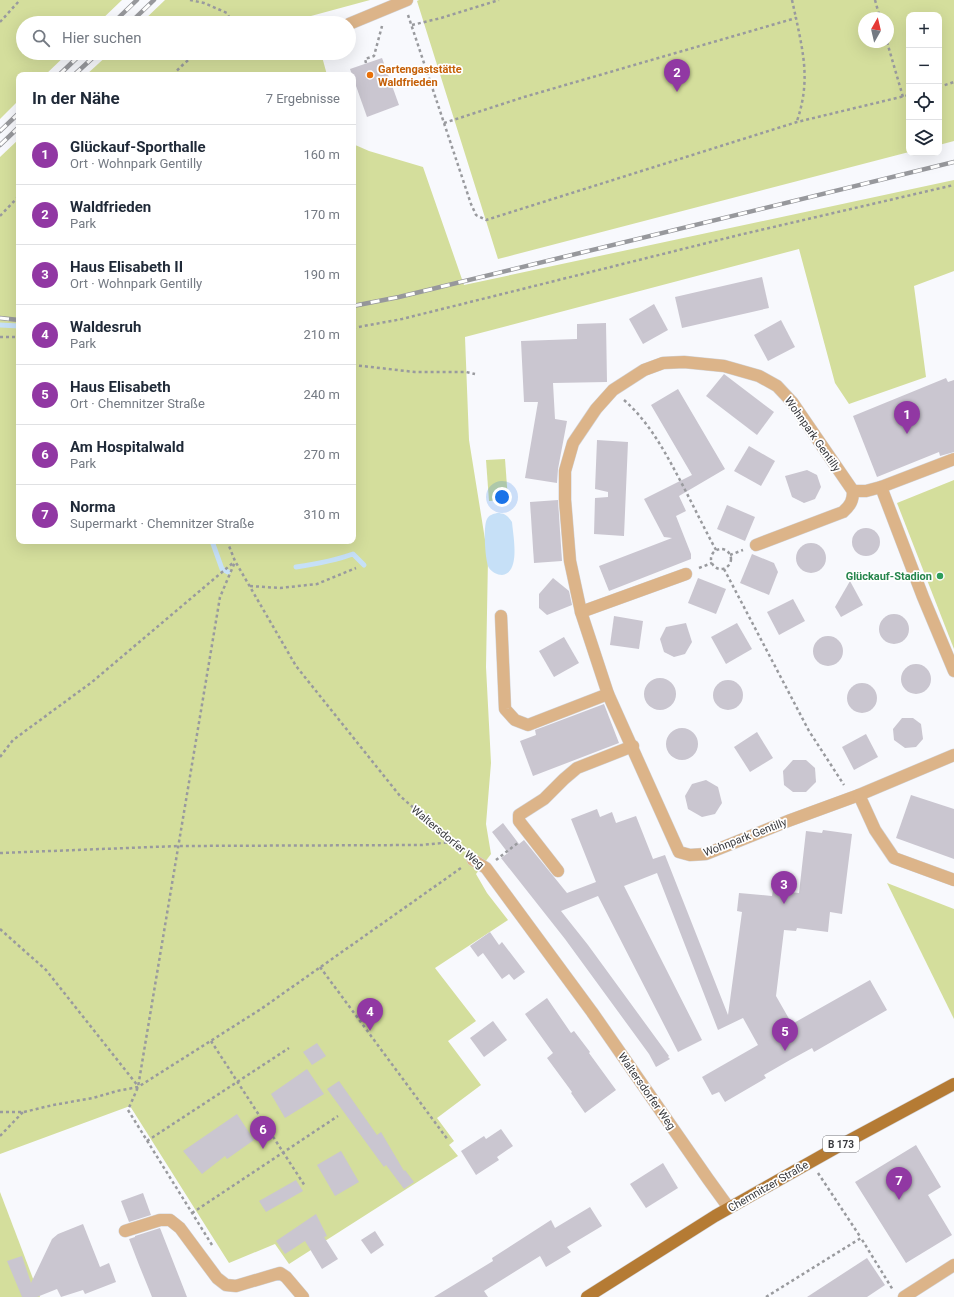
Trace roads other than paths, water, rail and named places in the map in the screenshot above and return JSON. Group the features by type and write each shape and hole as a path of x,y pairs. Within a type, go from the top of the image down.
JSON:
{"main road":[{"name":"Chemnitzer Straße","path":"587,1297 730,1208 810,1162 954,1084"}],"street":[{"path":"356,21 406,0"},
{"name":"Wohnpark Gentilly","path":"853,491 792,402 778,386 759,376 724,366 684,362 663,363 644,370 613,390 596,409 573,443 565,471 565,500 570,561 581,612 608,694 633,746 679,852 690,855 706,854 788,821 855,797"},
{"path":"756,545 843,512 853,499 853,491 866,491 881,488 954,459"},
{"path":"881,488 923,597 954,671"},
{"path":"581,612 686,574"},
{"path":"501,616 505,709 515,720 528,725 608,694"},
{"path":"558,870 519,821 520,815 544,799 577,768 633,746"},
{"path":"954,755 855,797 894,858 954,880"},
{"name":"Waltersdorfer Weg","path":"473,860 486,868 587,1006 708,1179 730,1208"},
{"path":"125,1231 160,1220 170,1220 180,1228 217,1278 226,1285 236,1286 280,1273 286,1277 303,1297"},
{"path":"904,1297 954,1265"}],"water":[{"path":"497,513 506,515 512,522 514,544 514,561 512,568 508,573 502,575 495,573 489,568 486,552 485,536 487,519 493,514"}],"waterway":[{"path":"0,325 16,326"},
{"path":"213,544 222,569 228,572"},
{"path":"296,567 339,559 353,554 364,565"}],"railway":[{"path":"120,16 137,0"},
{"path":"137,16 154,0"},
{"path":"62,72 75,60"},
{"path":"77,72 90,60"},
{"path":"0,131 16,116"},
{"path":"0,145 16,130"},
{"path":"356,305 399,297 954,162"},
{"path":"0,318 16,320"}],"place":[{"name":"Gartengaststätte Waldfrieden","path":"370,75"},
{"name":"Waldfrieden","path":"677,92"},
{"name":"Glückauf-Sporthalle","path":"907,434"},
{"name":"Glückauf-Stadion","path":"940,576"},
{"name":"Haus Elisabeth II","path":"784,904"},
{"name":"Waldesruh","path":"370,1031"},
{"name":"Haus Elisabeth","path":"785,1051"},
{"name":"Am Hospitalwald","path":"263,1149"},
{"name":"Norma","path":"899,1200"}]}
